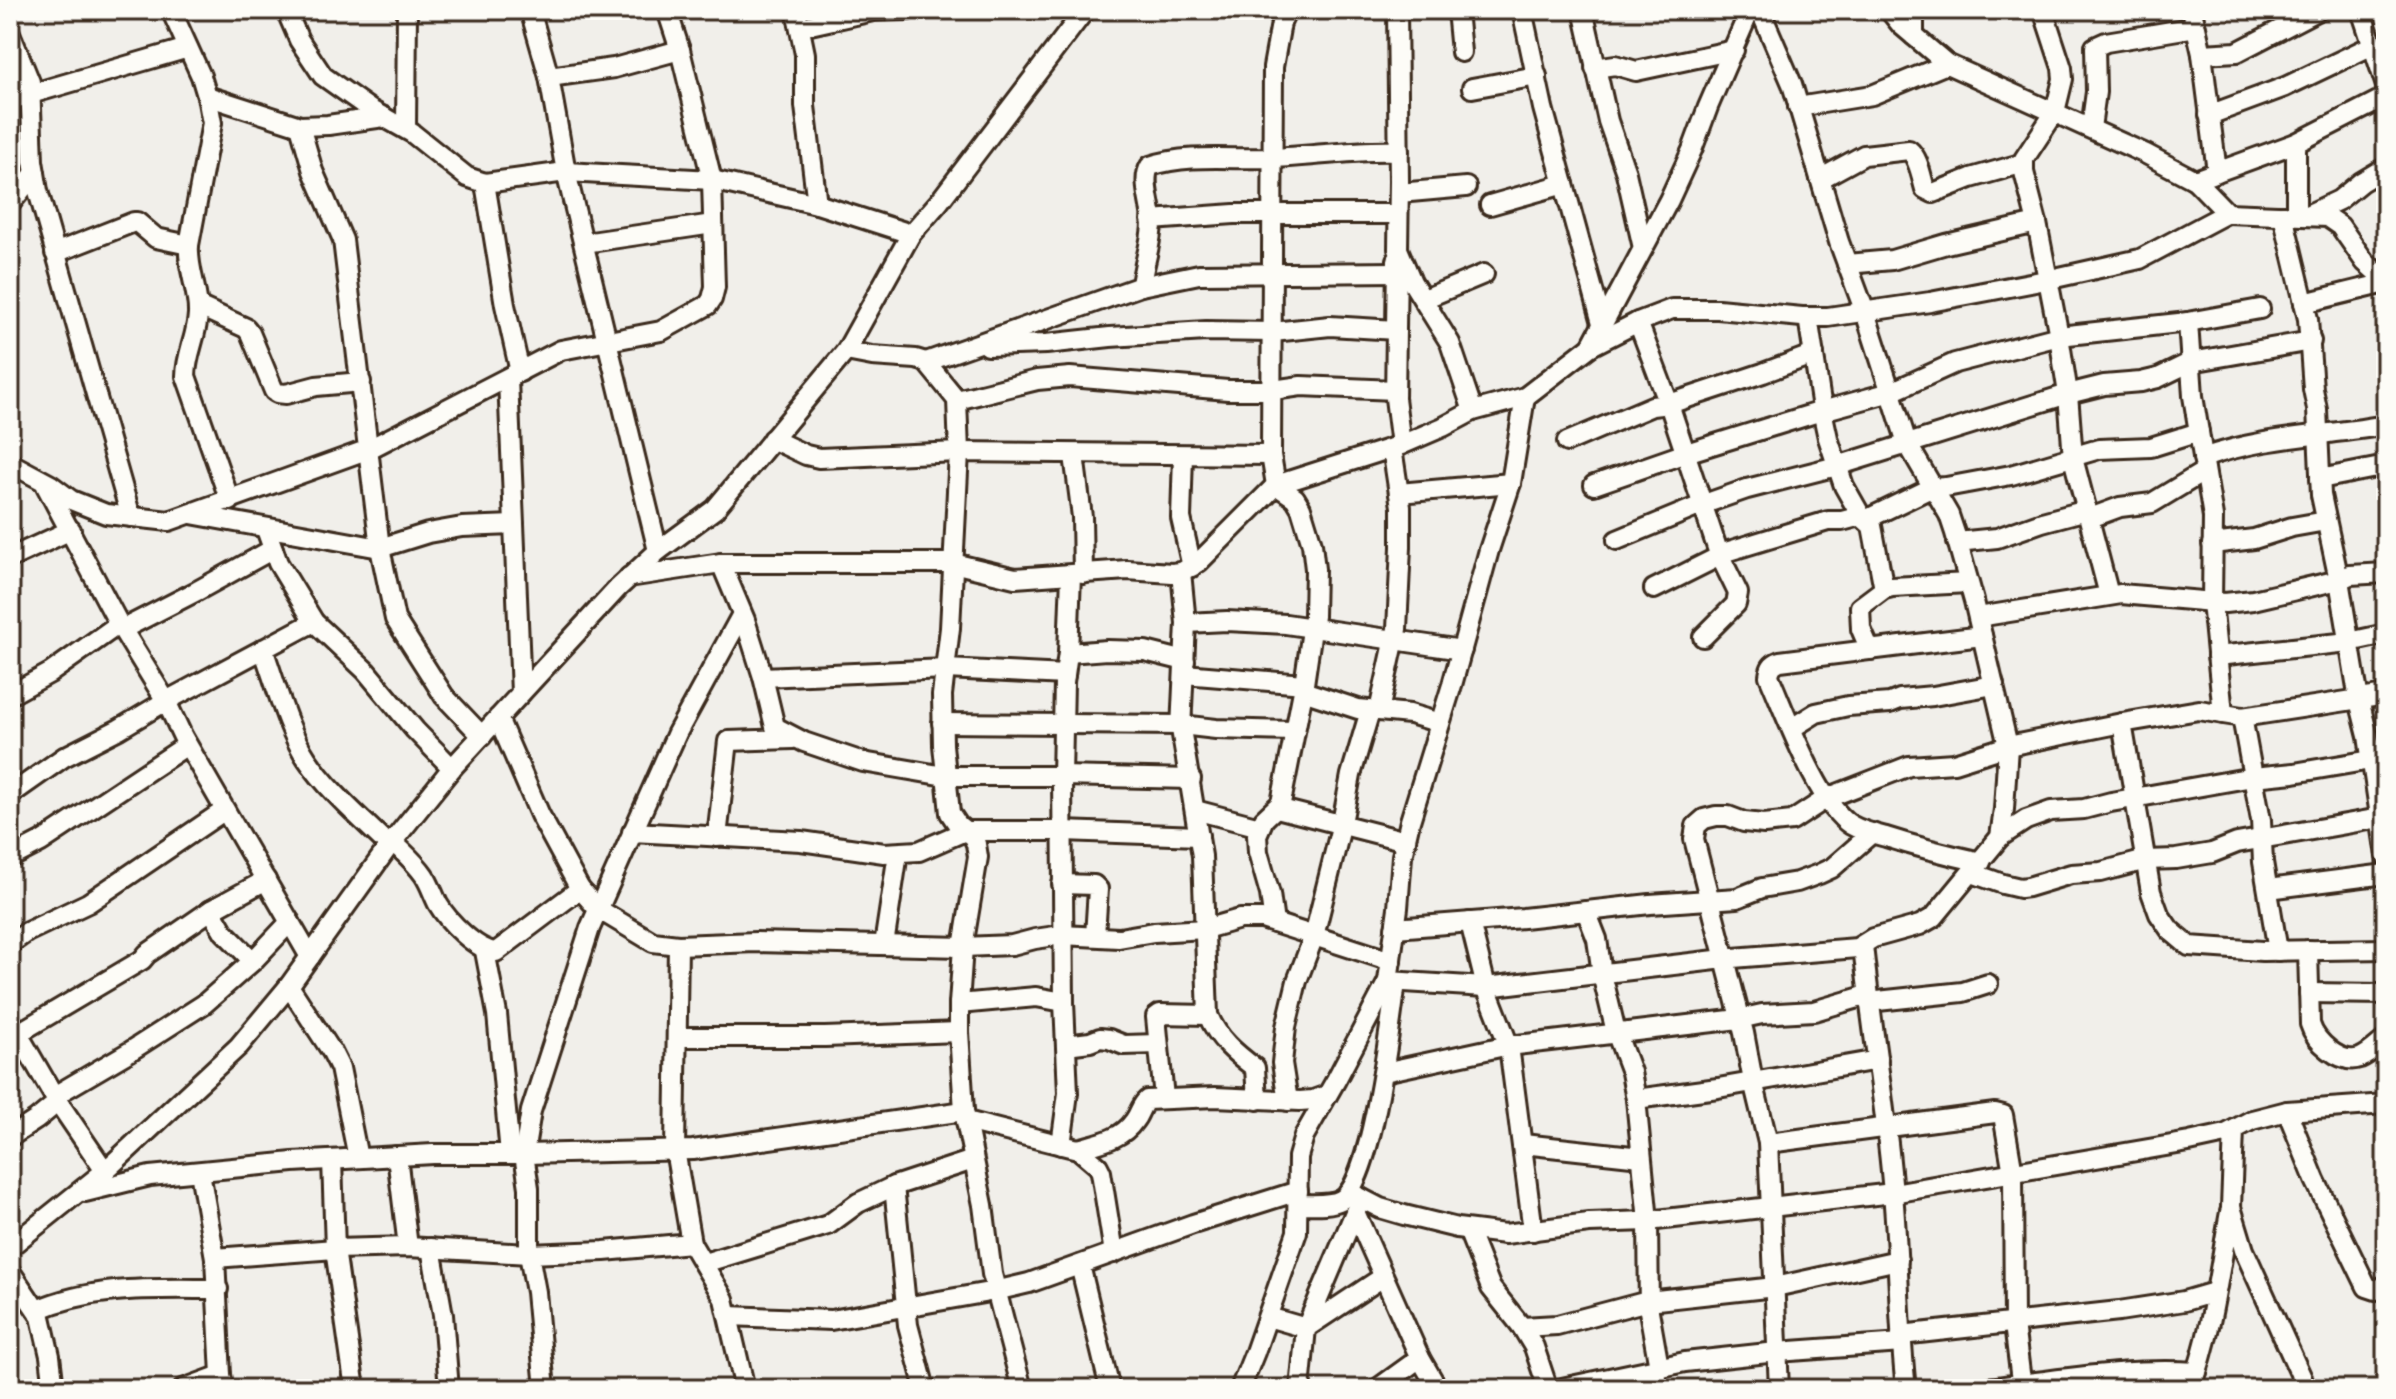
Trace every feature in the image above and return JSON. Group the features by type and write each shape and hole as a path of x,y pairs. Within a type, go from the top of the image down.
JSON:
{"street":[{"path":"171,10 207,96 212,123 189,245 188,262 198,316 186,363 186,376 230,501"},
{"path":"286,10 299,40 323,76 406,129 467,177 485,183 566,172 712,180 817,204 911,234"},
{"path":"406,129 407,10"},
{"path":"530,10 549,77 566,172 658,551"},
{"path":"10,463 71,500 106,514 169,521 369,449 561,350 661,331 708,305 715,287 712,180 667,10"},
{"path":"817,204 806,116 805,54 798,18 908,10"},
{"path":"10,1247 105,1171 222,1064 289,986 391,844 452,768 629,577 658,551 715,509 846,351 911,234 939,202 1085,10"},
{"path":"1274,923 1257,835 1264,819 1281,803 1312,629 1315,569 1312,544 1301,508 1295,498 1276,485 1271,455 1273,67 1281,23 1287,10"},
{"path":"1288,1101 1282,1063 1286,1027 1297,981 1314,936 1351,775 1375,711 1395,638 1401,547 1395,390 1399,193 1397,10"},
{"path":"1457,10 1461,52"},
{"path":"1522,10 1602,323"},
{"path":"1583,10 1608,121 1626,173 1643,248"},
{"path":"1889,10 1947,64 2091,128 2195,180 2227,213"},
{"path":"1914,10 1914,36"},
{"path":"2043,10 2063,72 2055,112 2024,163 2024,172 2059,336 2073,458 2109,595"},
{"path":"2202,54 2237,52 2318,10"},
{"path":"2361,10 2386,86"},
{"path":"1591,346 1669,200 1734,50 1760,11"},
{"path":"1760,11 1792,84 1847,264 1907,443 1949,515 1957,542 2008,746 2000,837"},
{"path":"2091,128 2096,92 2095,47 2194,18 2202,54 2217,172"},
{"path":"10,33 32,93 35,173 131,517"},
{"path":"2209,115 2285,87 2373,45"},
{"path":"10,100 188,48"},
{"path":"549,77 614,68 680,50"},
{"path":"1595,68 1615,65 1636,71 1734,50"},
{"path":"1798,107 1872,95 1947,64"},
{"path":"1472,88 1537,76"},
{"path":"207,96 300,126 384,117"},
{"path":"2195,180 2296,143 2386,97"},
{"path":"300,126 313,171 343,240 380,548 395,619 444,696 482,736"},
{"path":"2296,143 2295,215 2311,341 2320,479 2359,700 2376,757 2386,856"},
{"path":"1820,179 1864,155 1909,150 1917,161 1925,189 1933,193 2024,163"},
{"path":"1141,286 1151,220 1146,174 1150,166 1214,157 1273,158 1325,152 1399,151"},
{"path":"2295,215 2339,200 2386,167"},
{"path":"11,202 35,173"},
{"path":"485,183 514,375 514,525 521,693"},
{"path":"1490,205 1564,184"},
{"path":"1399,193 1466,187"},
{"path":"629,577 721,563 953,563 1015,578 1186,569 1199,562 1276,485 1396,446 1473,411 1525,397 1591,346 1672,309 1718,309 1808,317 1930,302 2140,259 2227,213 2327,217 2340,226 2365,262 2386,282"},
{"path":"1151,220 1195,216 1397,214"},
{"path":"55,253 134,222 156,238 189,245"},
{"path":"1847,264 1892,260 2037,223"},
{"path":"584,243 713,224"},
{"path":"1398,249 1405,269 1450,343 1473,411"},
{"path":"926,362 1141,286 1199,274 1397,272"},
{"path":"1424,299 1484,274"},
{"path":"2304,303 2386,282"},
{"path":"198,306 246,328 277,393 361,382"},
{"path":"1594,485 1686,453 1891,392 1943,367 2059,336 2188,322 2260,309"},
{"path":"1808,317 1822,411 1837,466 1844,486 1872,526 1884,589"},
{"path":"1638,322 1738,598 1729,612 1703,637"},
{"path":"2188,322 2193,396 2213,517 2212,602 2223,714"},
{"path":"970,347 1206,331 1273,332 1330,326 1396,330"},
{"path":"1617,540 1704,504 1771,482 1837,466 2068,394 2104,385 2158,378 2191,362 2311,341"},
{"path":"846,351 926,362 957,400 959,452 942,723 950,813 976,844 978,857 963,947 959,1032 965,1116 983,1205 995,1291 1022,1389"},
{"path":"1567,442 1652,406 1669,404 1814,354"},
{"path":"957,400 1029,382 1070,377 1184,387 1273,390 1301,386 1395,390"},
{"path":"1300,1389 1306,1328 1355,1201 1384,1072 1402,856 1511,483 1525,397"},
{"path":"1957,542 1997,538 2088,514 2152,503 2204,464 2234,447 2282,437 2386,425"},
{"path":"1654,589 1720,555 1828,521 1864,518 1931,488 2011,475 2099,449 2151,447 2199,432"},
{"path":"772,439 819,458 959,452 1271,455"},
{"path":"1070,1147 1062,935 1062,776 1065,675 1082,517 1074,455"},
{"path":"1183,455 1181,518 1186,569 1186,623 1181,725 1199,836 1208,1015 1230,1049 1255,1068 1257,1100"},
{"path":"2320,479 2386,466"},
{"path":"42,480 121,626 166,701 187,745 310,957"},
{"path":"1399,493 1511,483"},
{"path":"188,514 380,548 428,533 462,527 514,525"},
{"path":"2212,544 2254,539 2292,527 2326,521"},
{"path":"266,529 278,563 314,622 366,671 415,730 452,768"},
{"path":"10,558 71,530"},
{"path":"10,695 50,673 121,626 197,591 273,549"},
{"path":"721,563 763,677 775,727 796,739 863,762 945,776 1191,779"},
{"path":"2383,818 2237,843 2212,853 2146,860 2101,872 2071,874 2020,888 1976,868 1850,825 1832,807 1805,759 1769,676 1774,663 1870,650 2109,595 2212,602 2253,600 2350,575 2386,573"},
{"path":"1870,650 1861,629 1860,607 1884,589 1968,583"},
{"path":"517,1154 590,928 677,733 742,614"},
{"path":"10,795 64,757 314,622"},
{"path":"1186,623 1269,622 1462,650"},
{"path":"2217,656 2349,642 2386,634"},
{"path":"263,649 293,732 306,758 324,781 391,844 413,860 444,913 477,946 496,952 580,889"},
{"path":"1068,653 1145,651 1184,667 1303,688 1375,711 1410,714 1440,723"},
{"path":"763,677 946,669 1065,675"},
{"path":"1792,728 1816,713 1848,706 1890,703 1994,685"},
{"path":"1779,1389 1768,1143 1694,839 1696,826 1704,819 1716,816 1764,824 1792,821 1827,798 1909,766 1954,763 2008,746 2122,723 2199,710 2242,717 2386,695"},
{"path":"2242,717 2278,951"},
{"path":"498,718 540,815 580,889 598,909 653,942 678,945 756,942 963,947 1012,945 1062,935 1119,938 1205,929 1250,918 1391,961"},
{"path":"942,723 1181,725 1294,731"},
{"path":"2122,723 2151,892 2159,914 2183,942 2197,947 2278,951 2386,949"},
{"path":"717,837 728,741 796,739"},
{"path":"10,858 41,842 187,745"},
{"path":"1392,981 1486,987 1724,959 1857,948 1873,938 1920,925 1934,917 2000,837 2026,820 2051,811 2084,809 2376,757"},
{"path":"1277,808 1406,841"},
{"path":"10,944 27,932 88,903 225,810"},
{"path":"1195,810 1260,827"},
{"path":"632,832 801,841 884,853 919,851 965,831 1199,836"},
{"path":"1395,928 1737,898 1762,888 1797,882 1832,868 1872,833"},
{"path":"884,945 898,853"},
{"path":"2268,889 2386,874"},
{"path":"105,1171 13,1030 142,960 211,910 266,880"},
{"path":"1062,884 1094,885 1098,889 1095,936"},
{"path":"211,910 224,932 253,961"},
{"path":"1586,911 1597,939 1616,1032 1631,1072 1636,1099 1648,1221 1648,1301 1657,1389"},
{"path":"10,1137 56,1099 204,1004 253,961 290,922"},
{"path":"1470,922 1486,987 1509,1046 1533,1231"},
{"path":"678,945 675,1150 691,1243 724,1299 745,1389"},
{"path":"1863,945 1887,1126 1906,1389"},
{"path":"2308,950 2312,1033 2336,1054 2349,1060 2359,1058 2386,1039"},
{"path":"485,951 517,1154 529,1188 529,1254 536,1292 545,1389"},
{"path":"1240,1389 1297,1232 1298,1157 1304,1136 1392,981"},
{"path":"1384,1072 1509,1046 1762,1014 1814,1011 1868,998 1963,992 1988,984"},
{"path":"289,986 340,1068 358,1158"},
{"path":"2309,993 2386,994"},
{"path":"959,1004 1036,997 1064,1002"},
{"path":"1164,1098 1158,1015 1208,1015"},
{"path":"678,1037 825,1037 959,1032"},
{"path":"1066,1045 1100,1038 1124,1045 1158,1044"},
{"path":"1636,1099 1878,1060"},
{"path":"1070,1147 1111,1140 1124,1133 1147,1100 1215,1097 1288,1101 1313,1100 1327,1095"},
{"path":"729,1316 831,1320 995,1291 1029,1283 1193,1224 1298,1198 1333,1203 1343,1199 1355,1201 1468,1230 1505,1234 1893,1193 2189,1142 2226,1134 2252,1120 2287,1111 2385,1106"},
{"path":"2287,1111 2315,1180 2367,1287 2376,1290 2386,1285"},
{"path":"1768,1143 1999,1113 2005,1120 2013,1173 2014,1324 2022,1387"},
{"path":"78,1193 150,1176 332,1160 433,1154 693,1150 965,1116 1070,1147 1098,1166 1114,1253"},
{"path":"1979,1389 2022,1387 2088,1375 2158,1369 2194,1381 2231,1207 2234,1130"},
{"path":"1523,1144 1641,1157"},
{"path":"397,1156 408,1247"},
{"path":"332,1160 335,1249 355,1389"},
{"path":"704,1263 828,1225 858,1203 894,1186 973,1160"},
{"path":"183,1389 223,1382 215,1258 200,1172"},
{"path":"894,1186 908,1325 925,1389"},
{"path":"1355,1201 1383,1277 1420,1358 1438,1389"},
{"path":"2231,1207 2244,1250 2307,1389"},
{"path":"1468,1230 1491,1288 1534,1347 1548,1389"},
{"path":"215,1258 408,1247 529,1254 691,1243"},
{"path":"431,1248 443,1315 449,1389"},
{"path":"1522,1327 1557,1325 1648,1301 1775,1287 1898,1260"},
{"path":"1080,1265 1110,1389"},
{"path":"10,1271 41,1317 54,1389"},
{"path":"1268,1317 1306,1328 1383,1277"},
{"path":"37,1310 68,1299 111,1290 218,1289"},
{"path":"1557,1389 1685,1362 1902,1339 2132,1309 2184,1301 2215,1292"},
{"path":"1377,1389 1420,1358"}]}
